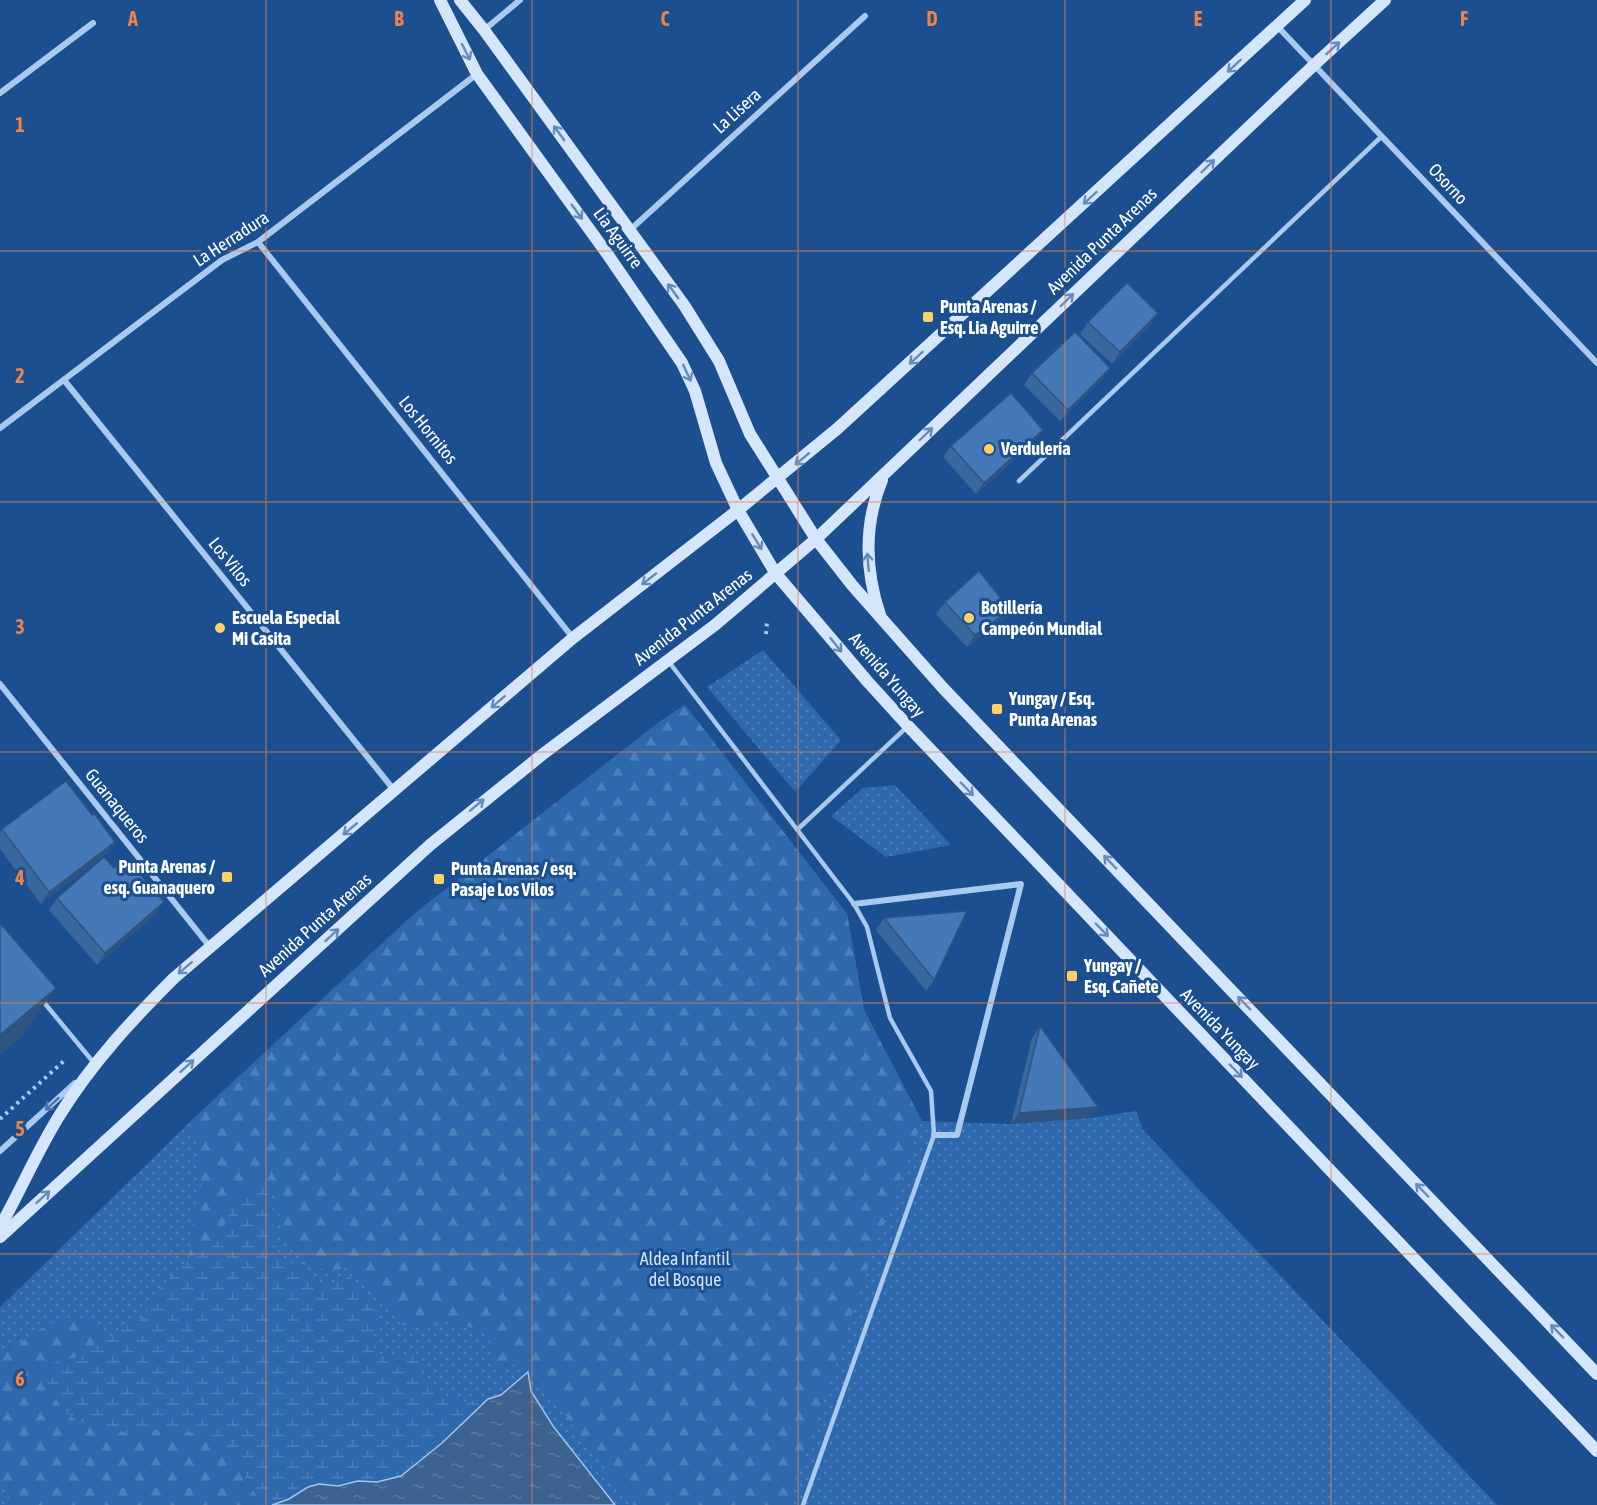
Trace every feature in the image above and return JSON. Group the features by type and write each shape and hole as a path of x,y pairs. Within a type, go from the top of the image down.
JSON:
{"main road":[{"name":"Lia Aguirre","path":"440,0 477,74 627,282 682,363 695,391 711,451 738,510"},
{"name":"Lia Aguirre","path":"460,0 684,305 719,361 750,434 777,479"},
{"path":"0,1227 52,1129 96,1065 140,1012 174,978 573,638 777,479 892,380 1305,0"},
{"name":"Avenida Punta Arenas","path":"0,1237 430,845 543,754 715,625 816,539 1385,0"},
{"path":"881,619 870,579 867,551 869,522 875,496 884,475"},
{"name":"Avenida Yungay","path":"777,479 816,539 881,619 959,705 1597,1374"},
{"name":"Avenida Yungay","path":"738,510 776,574 908,726 1597,1451"}],"street":[{"path":"484,30 520,0"},
{"name":"La Lisera","path":"629,230 865,16"},
{"path":"0,93 93,23"},
{"name":"Osorno","path":"1277,26 1597,363"},
{"name":"La Herradura","path":"0,428 222,260 258,242 477,74"},
{"name":"Los Hornitos","path":"258,242 573,638"},
{"name":"Los Vilos","path":"64,380 395,791"},
{"name":"Guanaqueros","path":"0,684 210,947"},
{"path":"854,903 1021,884 957,1135 934,1135"},
{"path":"0,1151 96,1065"}],"lane":[{"path":"1019,481 1382,136"},
{"path":"668,661 854,903 867,927 890,1018 931,1091 934,1135 803,1505"},
{"path":"798,830 908,726"},
{"path":"36,992 96,1065"}],"path":[{"path":"765,634 767,622"}],"green space":[{"path":"763,650 841,740 795,792 707,687"},
{"name":"Aldea Infantil del Bosque","path":"685,705 847,914 864,1010 922,1121 1011,1124 1090,1118 1136,1111 1143,1130 1497,1505 0,1505 0,1307 193,1119 414,914 659,722"},
{"name":"Aldea Infantil del Bosque","path":"685,705 847,914 864,1010 922,1121 860,1289 787,1505 628,1505 630,1503 540,1380 518,1362 498,1374 487,1333 451,1321 428,1328 402,1325 353,1267 328,1271 306,1265 286,1241 270,1180 234,1197 221,1239 189,1258 194,1209 201,1186 193,1119 414,914 659,722"},
{"path":"895,785 951,845 886,857 831,816 863,788"},
{"path":"270,1180 276,1252 314,1280 331,1285 350,1276 379,1316 374,1332 375,1352 393,1359 405,1355 415,1347 424,1375 438,1392 459,1401 488,1399 442,1443 402,1476 377,1482 358,1481 338,1486 319,1484 308,1487 289,1499 272,1505 263,1505 236,1464 218,1445 196,1433 163,1428 134,1434 78,1422 63,1410 49,1388 46,1374 54,1362 78,1357 126,1326 142,1319 162,1286 189,1258 221,1239 234,1197"},
{"path":"74,1316 96,1322 104,1340 78,1357 54,1362 78,1422 134,1434 163,1428 196,1433 218,1445 236,1464 263,1505 14,1505 0,1477 0,1357 48,1324"}],"water":[{"path":"528,1372 531,1391 553,1426 615,1505 272,1505 319,1484 338,1486 358,1481 377,1482 401,1476 442,1443 488,1399 501,1395"}],"building":[{"path":"1127,283 1158,313 1120,352 1088,322"},
{"name":"Verdulería","path":"1075,332 1110,368 1068,410 1032,373"},
{"name":"Verdulería","path":"1011,393 1043,430 984,483 951,446"},
{"name":"Botillería Campeón Mundial","path":"979,571 1010,610 975,635 945,602"},
{"path":"66,781 115,842 49,892 2,829"},
{"path":"104,857 114,868 126,858 164,902 105,953 57,898"},
{"path":"967,911 934,980 884,918"},
{"path":"0,923 56,988 0,1035"},
{"path":"1040,1026 1098,1107 1019,1113"}],"place":[{"name":"Punta Arenas / Esq. Lia Aguirre","path":"928,317"},
{"name":"Verdulería","path":"989,449"},
{"name":"Botillería Campeón Mundial","path":"969,618"},
{"name":"Escuela Especial Mi Casita","path":"220,628"},
{"name":"Yungay / Esq. Punta Arenas","path":"997,709"},
{"name":"Punta Arenas / esq. Guanaquero","path":"227,877"},
{"name":"Punta Arenas / esq. Pasaje Los Vilos","path":"439,879"},
{"name":"Yungay / Esq. Cañete","path":"1072,976"}]}
